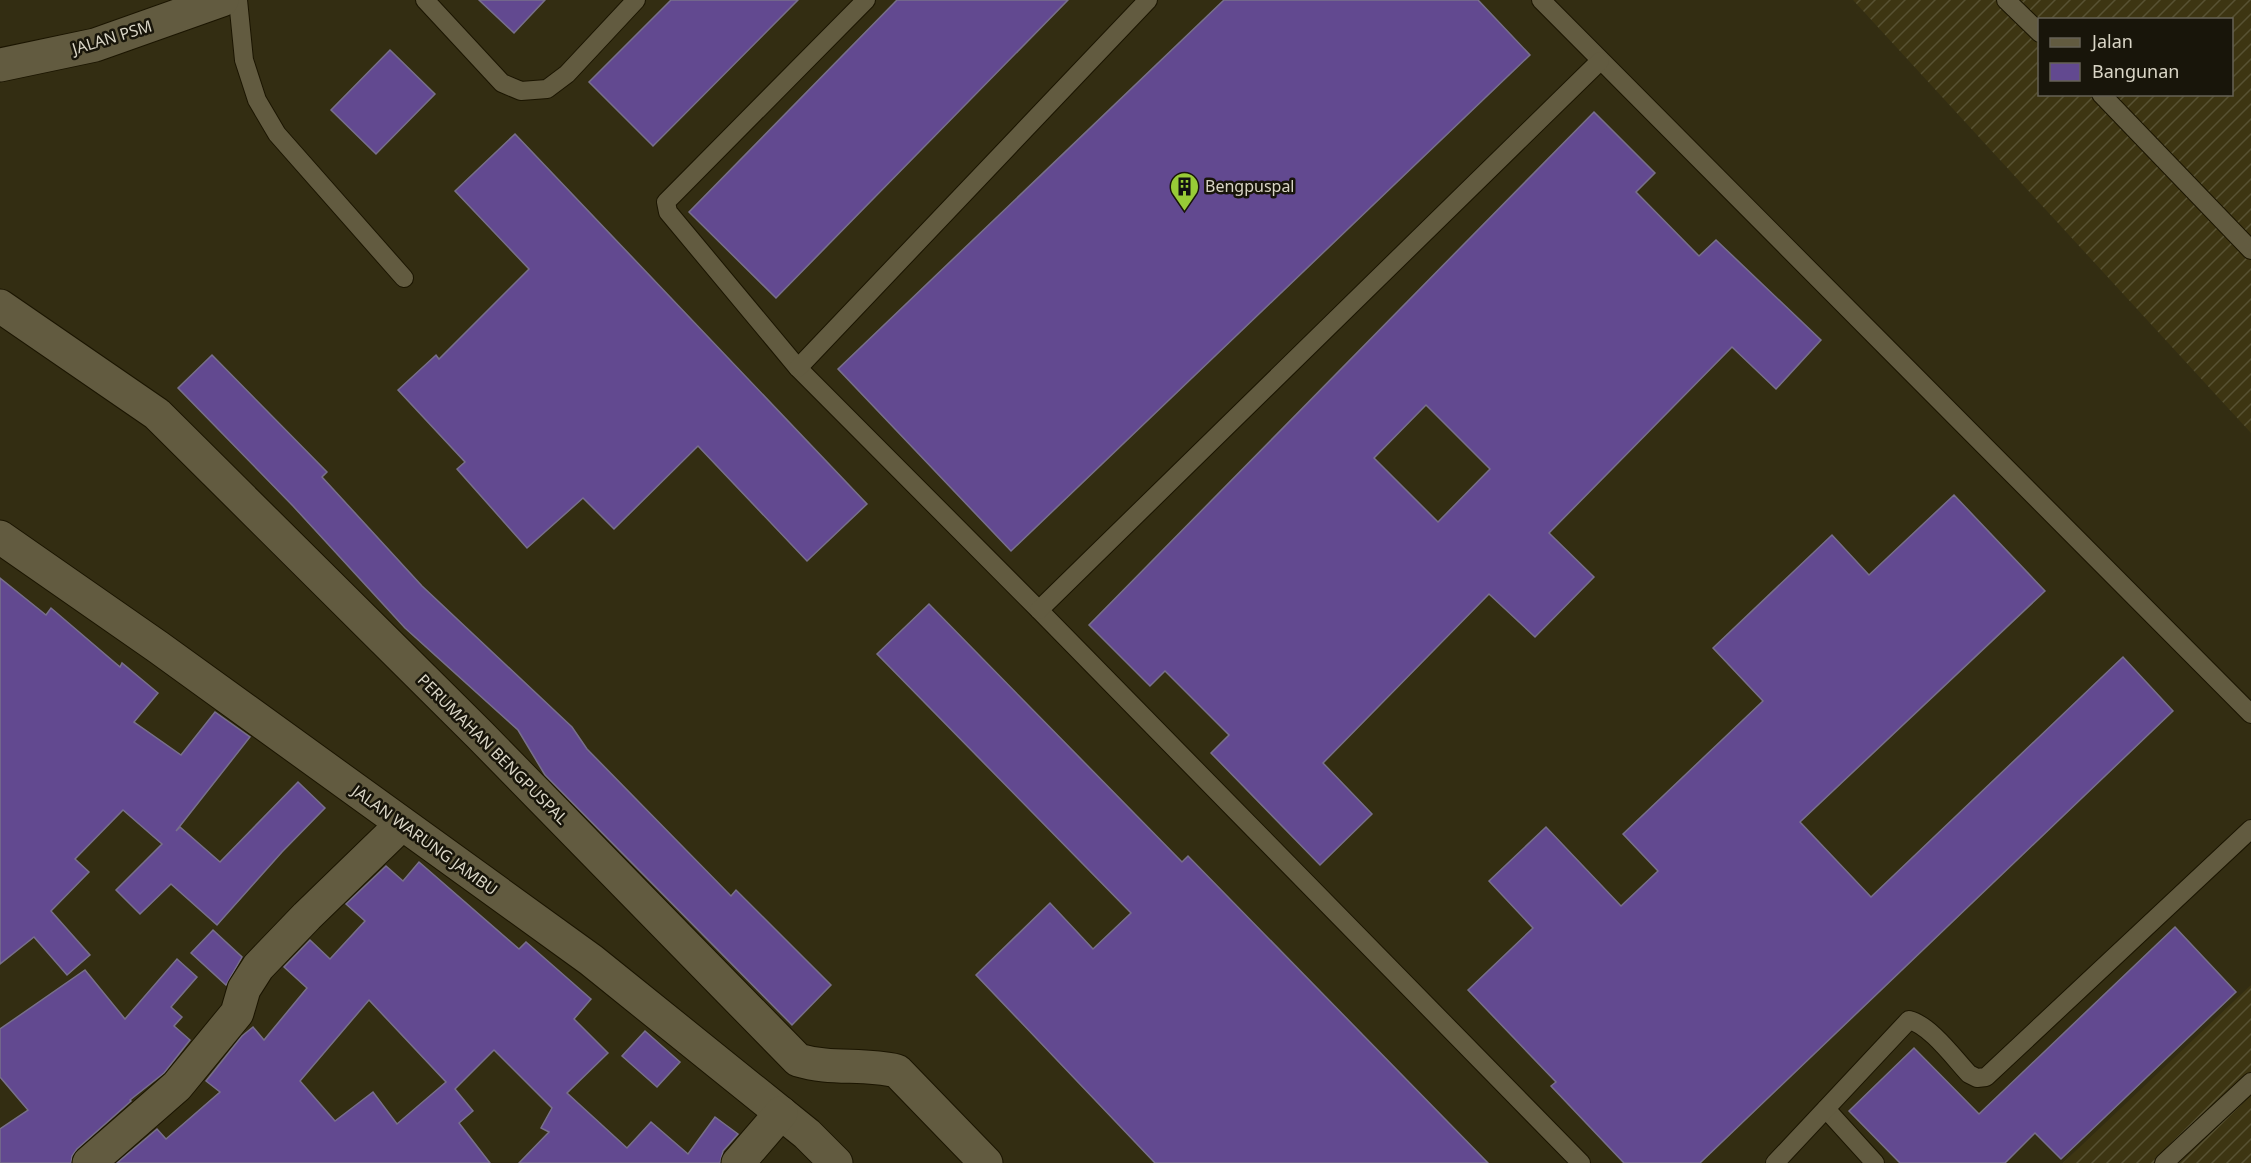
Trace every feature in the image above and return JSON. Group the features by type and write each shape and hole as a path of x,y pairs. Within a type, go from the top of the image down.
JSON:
{"street":[{"name":"JALAN PSM","path":"0,65 94,45 222,0"},
{"name":"PERUMAHAN BENGPUSPAL","path":"0,306 157,414 480,735 798,1060 819,1066 876,1066 897,1071 986,1163"},
{"name":"JALAN WARUNG JAMBU","path":"0,537 158,647 591,960 807,1134 836,1163"},
{"path":"89,1163 177,1086 237,1013 244,990 258,967 402,824"},
{"path":"738,1163 781,1113"}],"lane":[{"path":"238,0 244,60 257,100 277,134 404,278"},
{"path":"425,0 501,83 521,92 547,88 567,74 636,0"},
{"path":"866,0 666,202 668,212 798,368 1039,610 1581,1163"},
{"path":"798,368 1148,0"},
{"path":"1540,0 2251,714"},
{"path":"2006,0 2038,31"},
{"path":"1039,610 1600,61"},
{"path":"2103,96 2251,250"},
{"path":"1774,1163 1909,1020 1918,1022 1928,1030 1969,1074 1977,1078 1986,1077 2251,829"},
{"path":"2164,1163 2251,1082"},
{"path":"1826,1109 1875,1163"}],"shaded area":[{"path":"1853,0 2251,0 2251,433"},
{"path":"2251,985 2251,1163 2063,1163"}],"building":[{"path":"479,0 545,0 514,33"},
{"path":"671,0 798,0 653,146 589,82"},
{"path":"897,0 1068,0 776,298 689,212"},
{"name":"Bengpuspal","path":"1224,0 1478,0 1530,55 1011,551 838,369"},
{"path":"390,50 435,94 376,154 331,110"},
{"path":"1594,112 1655,173 1636,192 1699,256 1716,240 1821,340 1776,389 1732,347 1549,533 1594,577 1535,637 1489,594 1323,763 1372,814 1320,865 1211,753 1229,735 1165,671 1150,686 1089,625","holes":["1426,405 1490,469 1438,522 1374,458"]},
{"path":"515,134 867,504 807,561 698,446 614,529 583,498 527,548 457,469 465,462 398,390 436,355 439,359 529,269 455,191"},
{"path":"212,355 327,472 322,477 422,586 572,727 587,749 731,896 736,890 831,985 792,1025 545,775 518,730 405,628 293,506 178,388"},
{"path":"1954,495 2045,591 1800,822 1871,897 2123,657 2173,711 1700,1163 1624,1163 1551,1086 1556,1082 1468,990 1533,928 1489,881 1546,827 1621,906 1658,871 1623,834 1763,701 1713,648 1832,535 1869,575"},
{"path":"0,578 46,615 51,608 120,667 122,663 158,693 134,722 181,755 215,712 250,737 176,831 180,827 220,862 298,782 325,808 217,925 171,884 140,914 116,890 162,844 123,810 75,859 89,872 51,911 90,955 67,975 34,937 0,964"},
{"path":"929,604 1182,862 1188,856 1488,1163 1155,1163 976,975 1050,903 1093,949 1131,913 877,654"},
{"path":"419,862 519,949 526,942 591,999 574,1019 608,1053 567,1093 627,1148 651,1122 688,1154 715,1117 738,1134 723,1151 720,1163 519,1163 549,1132 541,1128 552,1108 494,1050 455,1089 473,1111 459,1123 490,1163 117,1163 157,1129 166,1139 220,1092 206,1081 242,1036 253,1027 264,1040 307,988 284,967 310,940 330,959 365,921 346,904 386,866 403,881","holes":["369,1000 446,1082 397,1124 373,1092 335,1121 300,1081"]},
{"path":"2175,927 2236,992 2061,1159 2035,1133 2005,1163 1900,1163 1849,1111 1914,1048 1979,1114"},
{"path":"213,930 242,957 226,985 191,953"},
{"path":"177,959 197,977 171,1007 182,1017 174,1026 190,1040 164,1073 130,1100 77,1149 72,1156 71,1163 0,1163 0,1129 28,1110 0,1077 0,1029 85,970 125,1019"},
{"path":"645,1031 680,1062 657,1087 622,1056"}],"place":[{"name":"Bengpuspal","path":"1184,212"}]}
